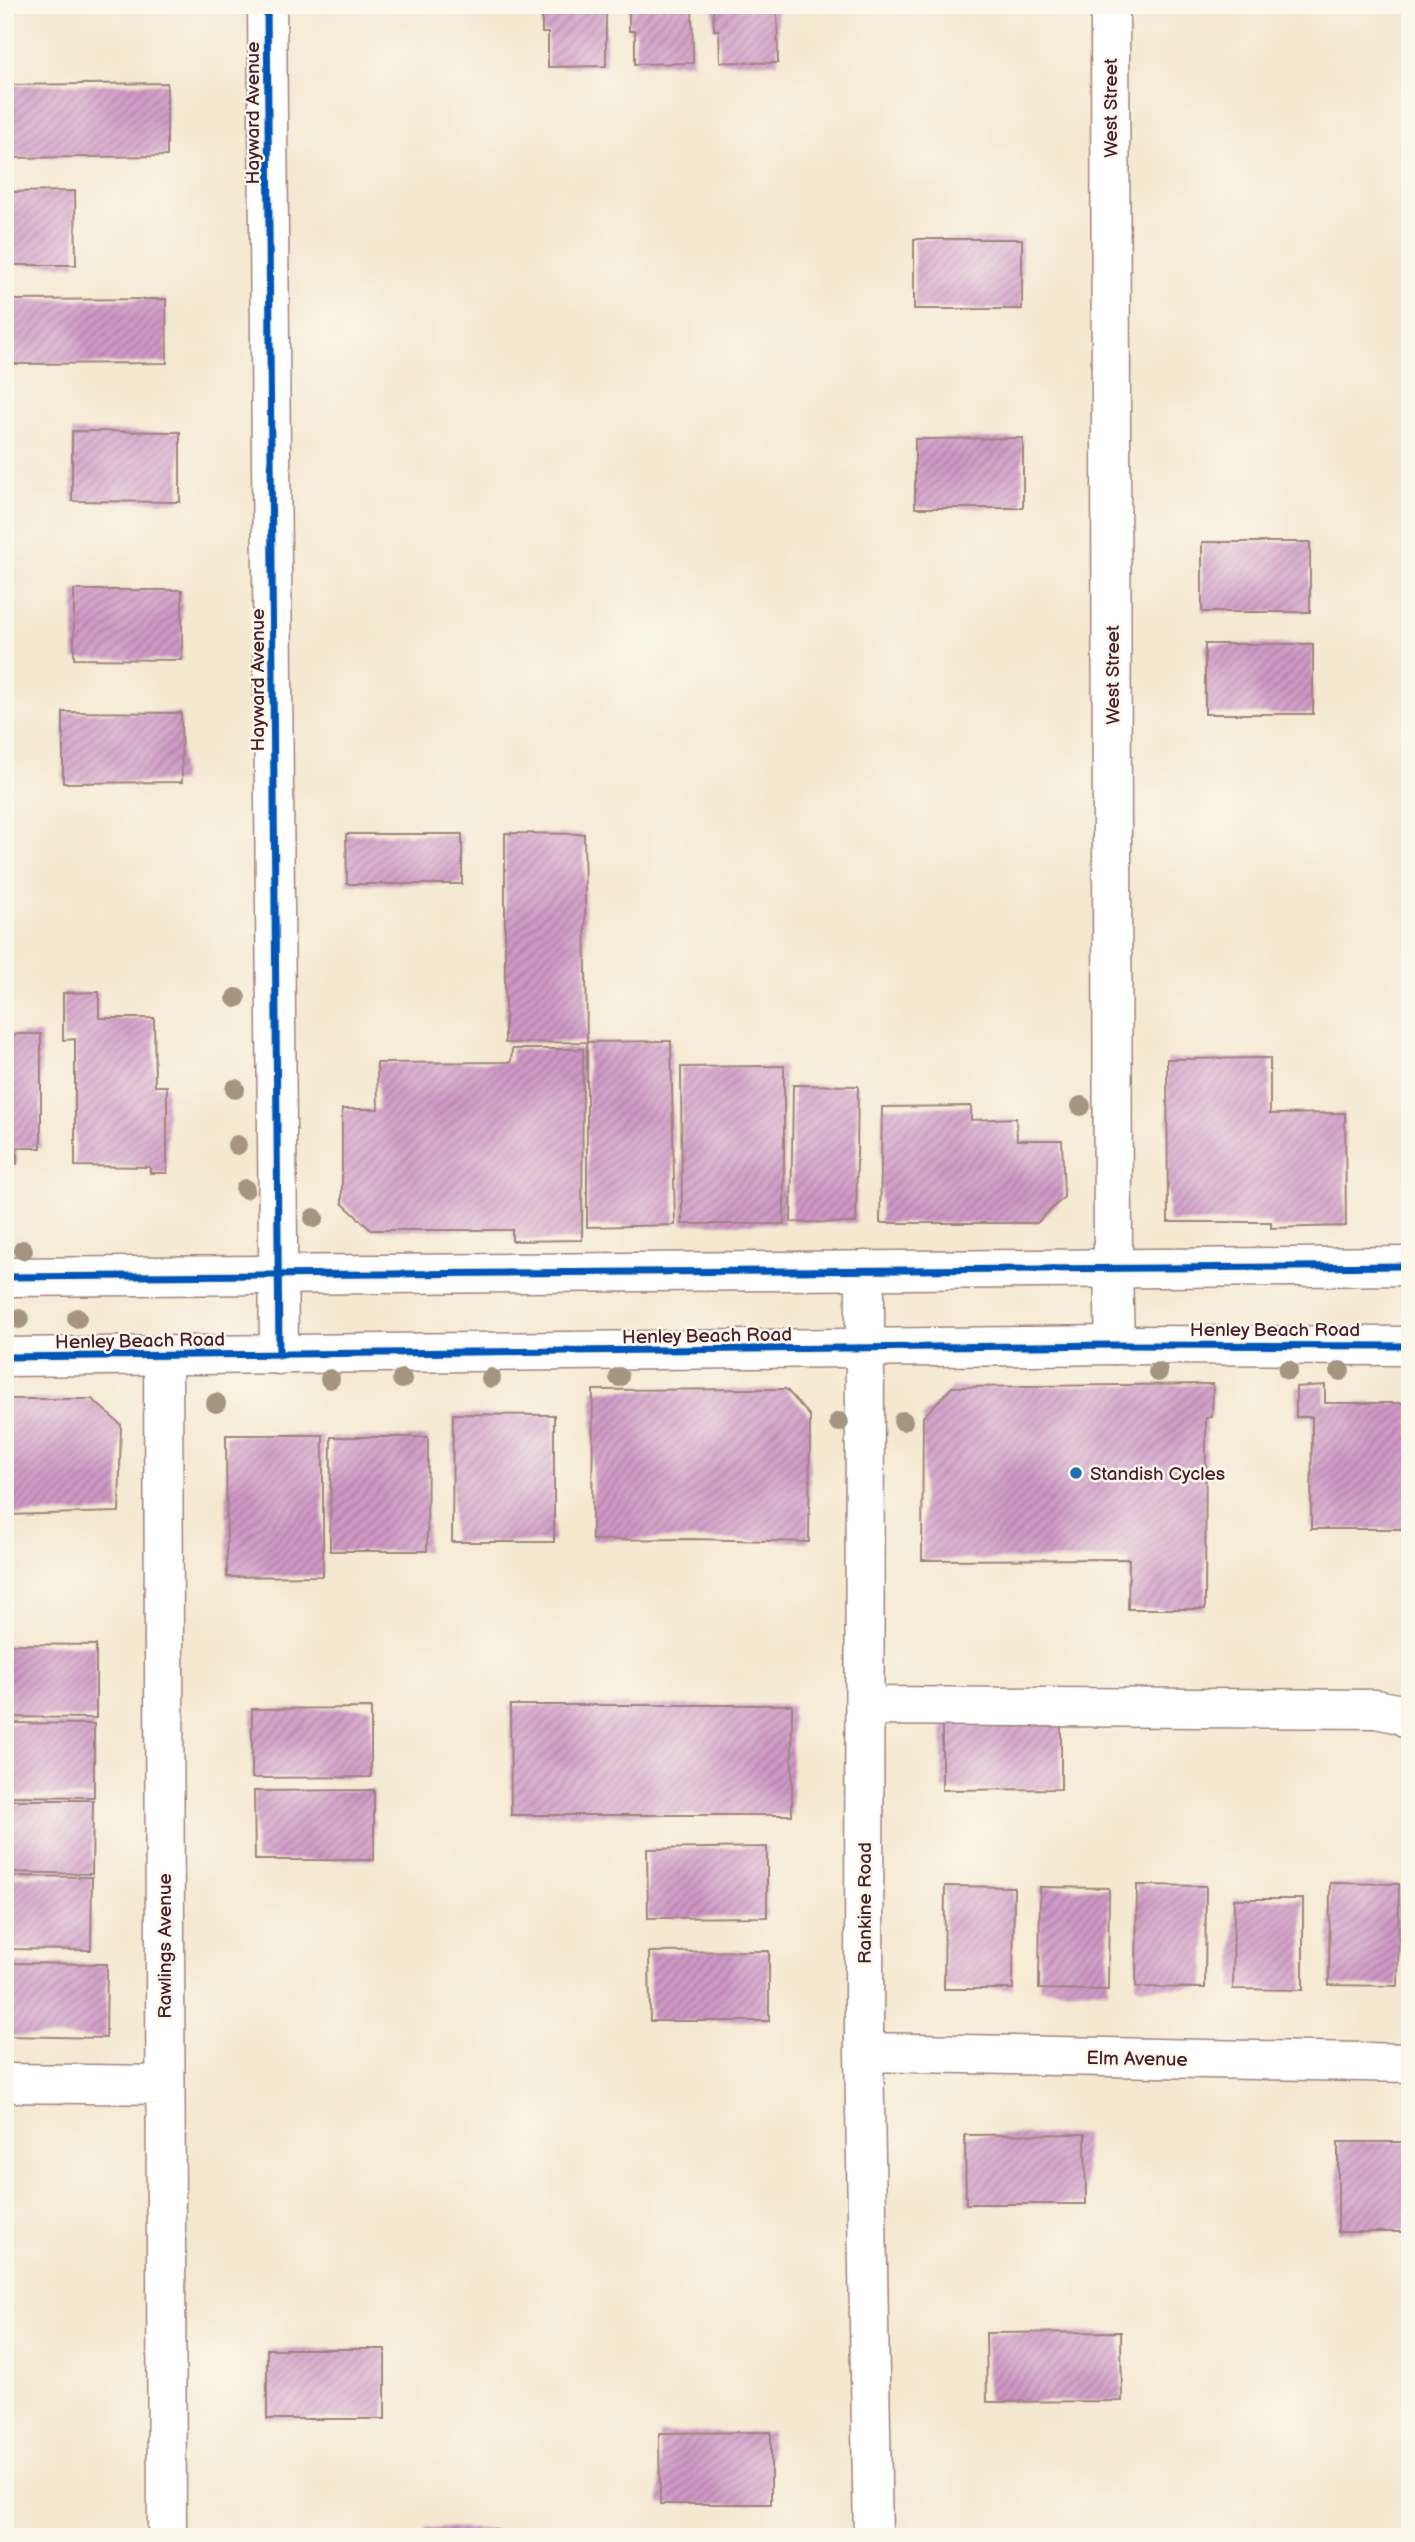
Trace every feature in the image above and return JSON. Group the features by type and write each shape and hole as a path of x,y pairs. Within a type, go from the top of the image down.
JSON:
{"street":[{"name":"Hayward Avenue","path":"267,5 279,1355"},
{"name":"West Street","path":"1110,5 1115,1345"},
{"path":"5,1277 1410,1266"},
{"name":"Rankine Road","path":"865,1270 864,2052 873,2537"},
{"name":"Henley Beach Road","path":"5,1357 1115,1345 1410,1346"},
{"name":"Rawlings Avenue","path":"163,1356 167,2537"},
{"path":"865,1706 1376,1709 1401,1714 1410,1720"},
{"name":"Elm Avenue","path":"864,2052 1410,2063"},
{"path":"5,2082 165,2085"}],"building":[{"path":"542,5 606,5 606,66 548,67 548,33 542,33"},
{"path":"629,5 692,5 693,63 635,64 635,31 629,31"},
{"path":"713,5 777,5 778,63 720,62 719,30 714,30"},
{"path":"167,83 167,156 5,158 5,85"},
{"path":"75,191 76,265 5,265 5,192"},
{"path":"914,239 1022,239 1022,309 914,309"},
{"path":"166,299 167,363 5,364 5,300"},
{"path":"72,431 180,432 180,502 72,501"},
{"path":"1023,438 1023,508 915,508 915,439"},
{"path":"1202,542 1310,542 1310,612 1202,612"},
{"path":"74,590 182,590 182,660 74,659"},
{"path":"1205,644 1313,644 1313,714 1205,714"},
{"path":"63,712 181,713 182,782 63,783"},
{"path":"505,833 584,834 587,1042 505,1043"},
{"path":"346,834 462,834 462,884 347,884"},
{"path":"99,992 99,1018 154,1018 155,1086 167,1086 167,1173 150,1173 150,1167 75,1166 75,1039 63,1040 63,993"},
{"path":"5,1034 41,1034 41,1148 17,1148 17,1164 5,1164"},
{"path":"671,1041 675,1225 587,1227 587,1042"},
{"path":"512,1049 583,1049 582,1240 512,1241 512,1230 371,1230 342,1203 342,1109 378,1109 377,1063 511,1062"},
{"path":"1270,1058 1270,1114 1345,1113 1346,1226 1271,1228 1271,1222 1168,1222 1167,1059"},
{"path":"784,1066 784,1224 682,1224 681,1067"},
{"path":"793,1085 858,1086 856,1223 791,1222"},
{"path":"971,1106 971,1120 1016,1118 1017,1140 1062,1140 1064,1197 1037,1223 880,1223 882,1107"},
{"path":"1213,1384 1212,1417 1206,1418 1205,1609 1128,1609 1129,1559 922,1560 923,1417 952,1387"},
{"path":"1325,1385 1325,1403 1410,1403 1410,1529 1311,1529 1312,1417 1296,1417 1296,1387"},
{"path":"786,1389 810,1416 809,1542 592,1540 593,1390"},
{"path":"5,1399 92,1399 121,1425 119,1512 5,1515"},
{"path":"453,1414 554,1415 554,1542 452,1542"},
{"path":"226,1435 323,1435 323,1576 227,1577"},
{"path":"331,1437 428,1437 427,1551 330,1551"},
{"path":"5,1644 96,1645 96,1718 5,1717"},
{"path":"510,1705 792,1705 792,1815 511,1815"},
{"path":"371,1708 371,1777 252,1778 252,1709"},
{"path":"942,1720 1061,1720 1061,1789 942,1790"},
{"path":"5,1723 94,1724 94,1797 5,1796"},
{"path":"374,1790 374,1860 255,1860 254,1791"},
{"path":"5,1800 93,1800 92,1874 5,1872"},
{"path":"767,1847 767,1917 648,1918 647,1849"},
{"path":"5,1876 92,1877 91,1950 5,1949"},
{"path":"1330,1883 1399,1884 1398,1986 1329,1985"},
{"path":"1137,1885 1206,1886 1205,1988 1136,1987"},
{"path":"945,1886 1014,1887 1013,1989 944,1989"},
{"path":"1040,1887 1109,1888 1108,1990 1039,1989"},
{"path":"1234,1899 1303,1899 1303,1990 1233,1989"},
{"path":"769,1951 769,2021 650,2021 649,1952"},
{"path":"5,1963 107,1964 106,2038 5,2036"},
{"path":"1085,2134 1086,2204 966,2204 965,2135"},
{"path":"1338,2142 1408,2142 1407,2232 1338,2232"},
{"path":"1121,2332 1122,2401 987,2402 986,2333"},
{"path":"267,2349 385,2349 385,2419 267,2419"},
{"path":"771,2432 771,2504 660,2504 659,2433"},
{"path":"425,2528 495,2529 495,2537 425,2537"}],"cycle path":[{"path":"267,5 279,1355"},
{"path":"5,1277 1410,1266"},
{"path":"5,1357 1115,1345 1410,1346"}],"place":[{"name":"Standish Cycles","path":"1076,1473"}]}
